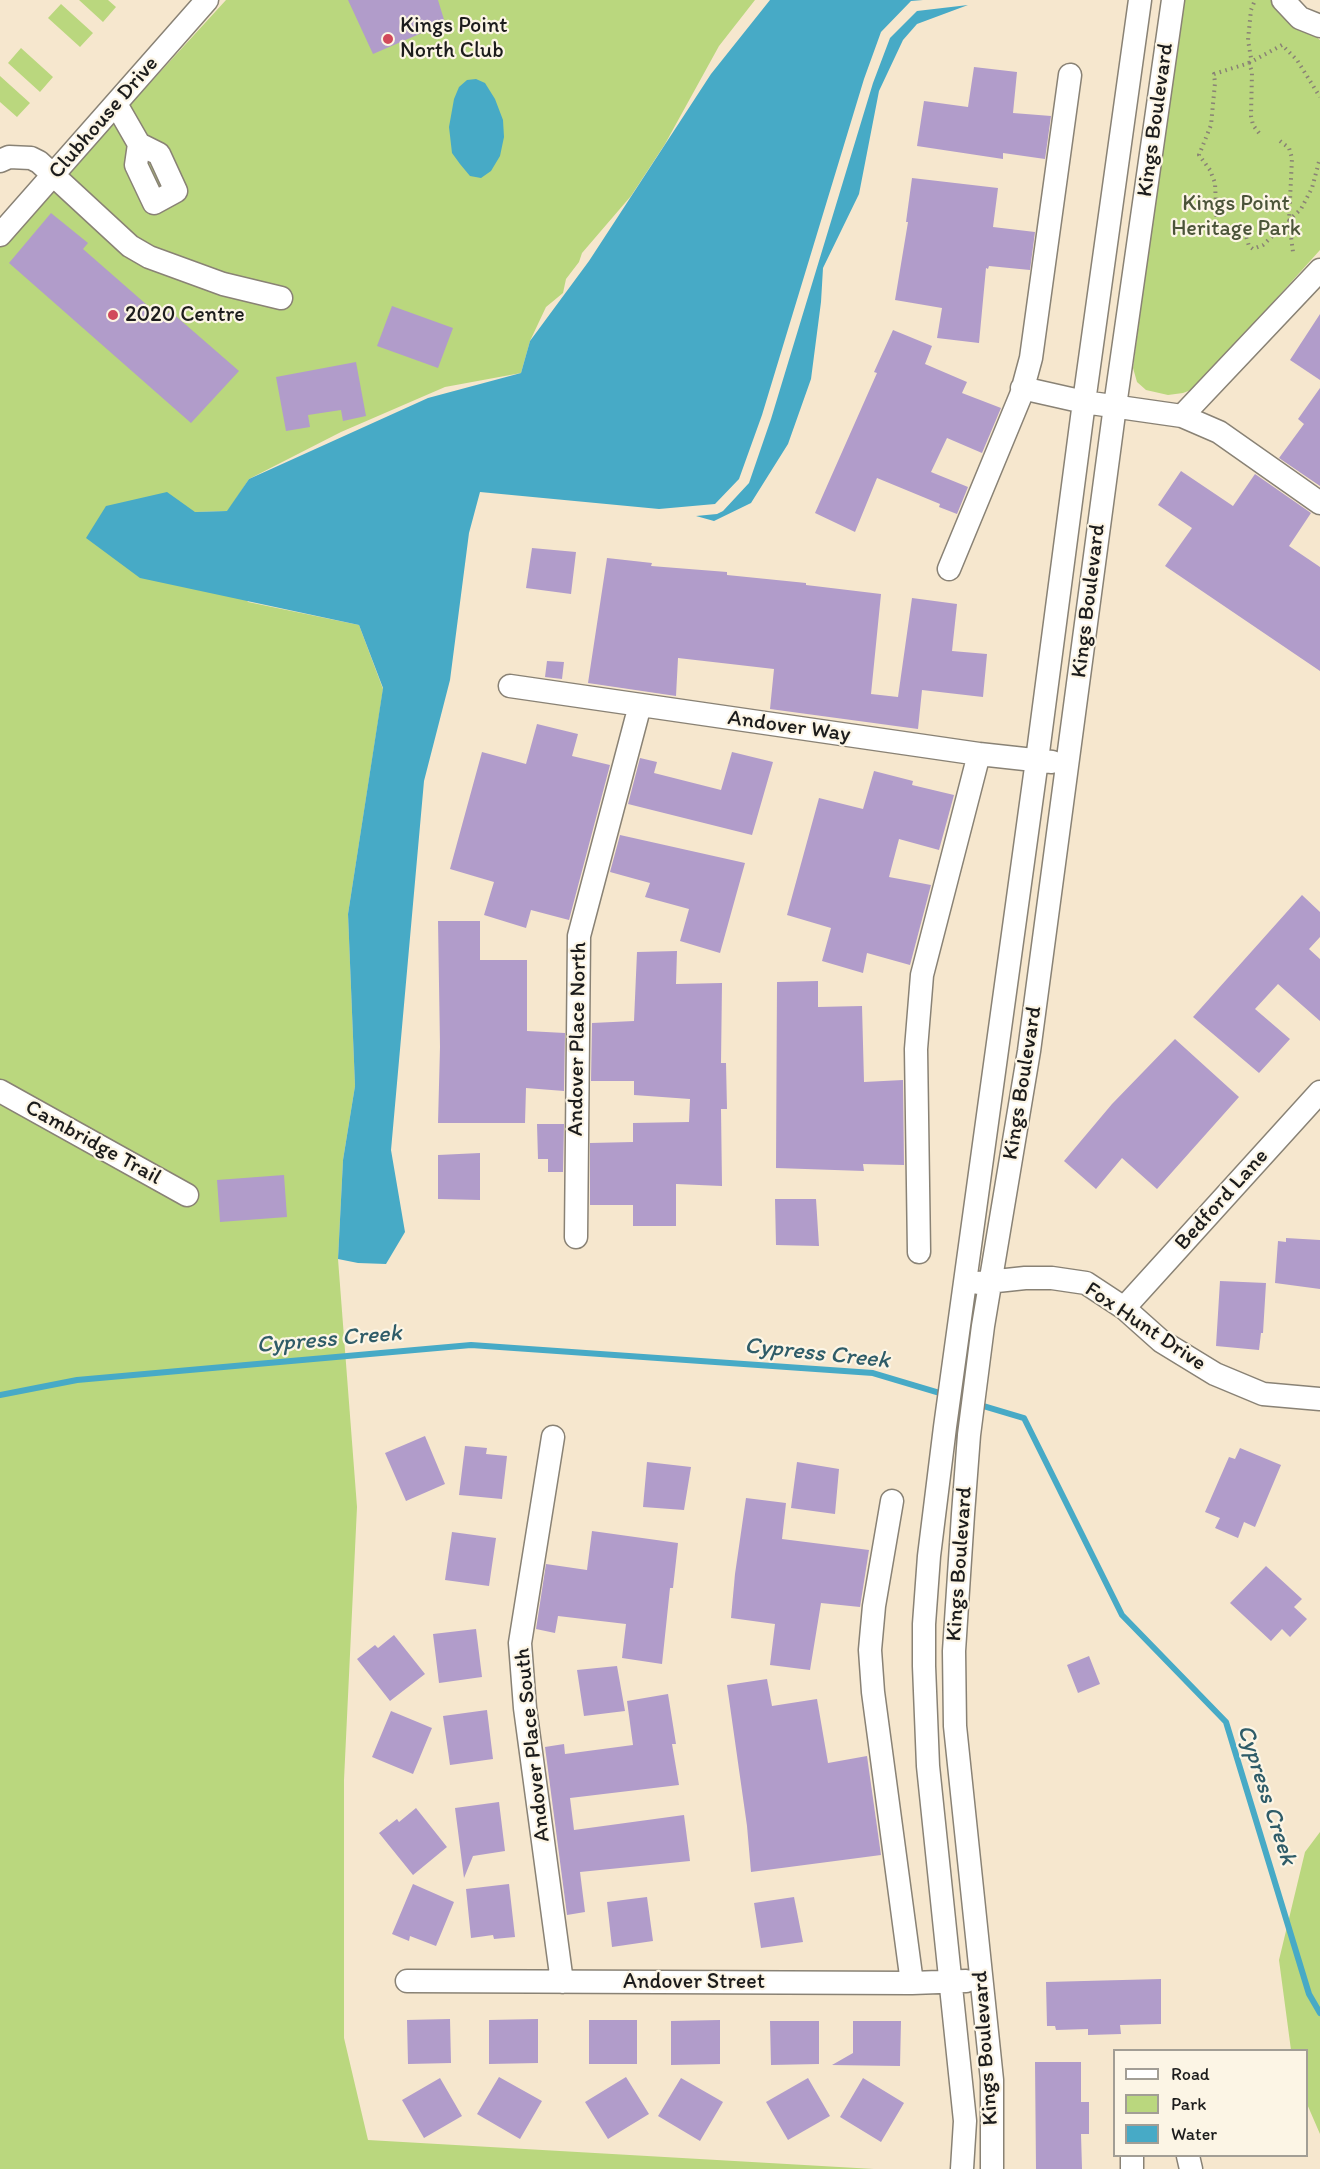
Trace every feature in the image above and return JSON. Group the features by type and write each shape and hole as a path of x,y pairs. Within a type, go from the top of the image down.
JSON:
{"street":[{"name":"Clubhouse Drive","path":"0,235 207,0"},
{"name":"Kings Boulevard","path":"962,2169 965,2121 928,1766 924,1624 929,1556 1140,0"},
{"name":"Kings Boulevard","path":"992,2169 992,2080 955,1726 957,1594 969,1435 983,1326 1029,1052 1115,406 1173,0"},
{"path":"1283,0 1300,18 1320,26"},
{"path":"949,569 1022,388 1031,358 1070,75"},
{"path":"116,104 139,144"},
{"path":"0,161 9,157 31,158 39,162 130,246 149,257 223,284 281,297"},
{"path":"1182,416 1320,270"},
{"path":"1022,388 1084,402 1182,416 1219,432 1320,503"},
{"name":"Andover Way","path":"510,686 979,754 1069,763"},
{"name":"Andover Place North","path":"576,1237 579,936 640,705"},
{"path":"919,1252 916,1049 922,975 979,754"},
{"name":"Cambridge Trail","path":"0,1091 187,1195"},
{"name":"Bedford Lane","path":"1124,1308 1320,1092"},
{"name":"Fox Hunt Drive","path":"965,1284 1025,1278 1052,1278 1086,1283 1124,1308 1161,1341 1215,1374 1263,1394 1320,1399"},
{"name":"Andover Place South","path":"553,1437 520,1643 525,1708 562,1982"},
{"path":"892,1501 874,1606 870,1650 873,1692 912,1983"},
{"name":"Andover Street","path":"407,1981 951,1983 982,1980"}],"path":[{"path":"1255,0 1251,10 1248,40 1251,58 1249,63 1252,125 1260,133"},
{"path":"1320,97 1297,60 1282,45 1249,63 1214,74 1211,126 1199,154 1210,170 1215,183 1217,227 1224,229 1236,226 1244,230 1253,249 1263,245 1307,201 1320,158"},
{"path":"1280,141 1289,148 1292,158 1289,221 1293,252"}],"green space":[{"path":"79,0 108,0 116,7 103,22"},
{"path":"226,0 755,0 719,46 665,144 631,196 582,253 579,262 566,279 563,293 546,307 530,341 521,373 445,387 341,432 249,479 228,511 195,512 248,602 359,625 383,689 348,914 355,1086 343,1160 338,1259 357,1507 344,1780 344,2038 368,2140 874,2169 0,2169 0,247"},
{"name":"Kings Point Heritage Park","path":"1181,0 1277,0 1320,40 1320,250 1196,388 1168,395 1146,390 1137,382 1133,368"},
{"path":"61,4 93,33 80,47 48,18"},
{"path":"21,48 53,77 40,92 8,63"},
{"path":"0,76 30,103 17,117 0,102"},
{"path":"1320,1832 1320,2134 1308,2106 1308,2049 1291,2049 1279,1960 1305,1852"}],"water":[{"path":"770,0 923,0 911,1 881,32 864,79 762,415 739,479 715,504 659,509 480,492 469,533 450,680 424,781 391,1150 405,1232 386,1264 358,1263 338,1259 343,1160 355,1086 348,914 383,688 359,625 140,578 86,538 106,506 167,492 195,512 227,511 249,479 428,398 521,373 530,341 589,261 711,74"},
{"path":"968,5 917,24 903,40 879,91 859,194 823,268 811,379 788,444 751,503 714,521 696,516 717,514 723,511 749,483 771,419 873,83 890,38 917,11"},
{"path":"476,79 485,83 495,99 503,120 504,137 500,156 491,171 481,178 470,176 452,153 449,127 454,99 459,87 467,80"}],"building":[{"name":"Kings Point North Club","path":"348,0 438,0 445,23 373,54"},
{"path":"974,67 1017,72 1013,113 1051,116 1045,159 1003,153 1003,159 917,146 924,101 968,107"},
{"path":"912,178 998,188 993,227 1035,232 1030,270 989,266 988,269 986,268 979,343 937,338 942,308 895,300 908,222 906,222"},
{"name":"2020 Centre","path":"51,213 88,243 83,249 163,319 170,311 239,371 191,423 9,263"},
{"path":"392,306 453,328 438,368 377,346"},
{"path":"1320,314 1320,380 1290,360"},
{"path":"893,330 932,346 925,364 967,382 962,393 1001,408 982,453 947,438 931,472 968,487 957,514 939,507 940,504 877,478 855,532 815,513 877,373 874,372"},
{"path":"356,362 366,416 343,421 341,410 308,415 310,427 286,431 276,377"},
{"path":"1320,388 1320,486 1279,458 1304,424 1298,419"},
{"path":"1181,471 1233,506 1255,474 1311,513 1289,546 1320,567 1320,671 1165,566 1192,528 1158,505"},
{"path":"532,548 576,552 571,594 526,588"},
{"path":"607,558 652,563 651,566 727,572 727,575 881,594 871,694 898,697 912,598 957,604 952,651 987,654 983,697 922,690 918,729 770,709 774,669 678,658 676,696 588,683"},
{"path":"547,661 564,662 562,679 545,677"},
{"path":"537,724 578,734 572,756 610,765 569,920 531,910 526,928 484,915 494,882 450,869 482,752 526,764"},
{"path":"732,752 773,762 752,835 628,804 640,758 657,762 654,773 721,790"},
{"path":"874,771 913,781 912,785 954,795 939,850 899,839 889,877 931,885 910,965 867,953 863,973 822,961 831,928 787,915 819,798 863,809"},
{"path":"620,835 745,863 720,953 680,941 689,909 645,897 650,883 610,872"},
{"path":"1302,895 1320,912 1320,937 1309,949 1320,959 1320,1021 1278,984 1255,1009 1290,1039 1259,1073 1193,1017"},
{"path":"438,921 480,921 480,960 527,960 527,1031 565,1033 564,1091 526,1088 525,1123 438,1123 440,1047"},
{"path":"677,951 676,984 722,983 721,1063 726,1063 727,1109 721,1109 722,1186 676,1184 676,1226 633,1226 633,1205 590,1205 590,1143 633,1142 633,1123 689,1122 690,1099 634,1095 634,1081 591,1081 592,1023 634,1021 637,952"},
{"path":"818,981 818,1007 862,1006 864,1082 903,1080 904,1165 863,1164 864,1171 776,1168 777,982"},
{"path":"1175,1039 1239,1097 1157,1189 1122,1158 1096,1189 1064,1161 1112,1104"},
{"path":"537,1124 564,1124 563,1172 548,1172 548,1159 538,1159"},
{"path":"480,1153 480,1200 438,1199 438,1155"},
{"path":"284,1175 287,1217 220,1222 217,1180"},
{"path":"775,1199 816,1199 819,1246 776,1245"},
{"path":"1286,1238 1320,1240 1320,1289 1275,1283 1278,1241 1286,1242"},
{"path":"1220,1281 1266,1283 1263,1333 1261,1333 1259,1350 1216,1346"},
{"path":"425,1436 445,1484 406,1501 385,1453"},
{"path":"465,1446 487,1448 486,1454 507,1456 502,1499 459,1495"},
{"path":"1240,1448 1281,1465 1255,1527 1244,1522 1238,1538 1215,1528 1220,1518 1205,1512 1229,1457 1235,1459"},
{"path":"647,1462 691,1467 684,1510 643,1507"},
{"path":"797,1462 839,1469 835,1514 791,1508"},
{"path":"746,1498 786,1503 782,1539 869,1550 860,1607 821,1603 810,1670 770,1665 775,1624 731,1618"},
{"path":"592,1531 678,1543 673,1588 670,1588 662,1664 622,1658 626,1624 558,1616 555,1633 536,1629 546,1564 587,1570"},
{"path":"452,1532 496,1538 489,1586 445,1580"},
{"path":"1266,1566 1302,1599 1294,1607 1307,1619 1290,1637 1282,1629 1271,1641 1230,1603"},
{"path":"476,1629 482,1677 439,1683 433,1634"},
{"path":"394,1635 425,1674 390,1701 357,1659 375,1645 378,1648"},
{"path":"1089,1656 1100,1684 1078,1693 1067,1665"},
{"path":"617,1666 625,1711 584,1716 577,1670"},
{"path":"767,1679 772,1706 817,1699 828,1763 867,1756 881,1855 751,1872 747,1826 727,1685"},
{"path":"668,1694 676,1744 672,1744 679,1785 570,1798 574,1830 684,1815 690,1861 580,1872 585,1912 567,1915 545,1747 564,1744 565,1754 633,1745 627,1701"},
{"path":"487,1710 493,1759 450,1765 443,1716"},
{"path":"391,1711 432,1728 413,1774 372,1757"},
{"path":"499,1802 505,1851 473,1856 464,1878 455,1808"},
{"path":"416,1808 447,1847 413,1875 379,1833 397,1819 399,1822"},
{"path":"413,1884 454,1902 436,1946 410,1936 409,1941 392,1934"},
{"path":"509,1884 515,1937 494,1939 493,1935 471,1938 466,1889"},
{"path":"647,1897 653,1941 612,1947 607,1902"},
{"path":"794,1897 803,1942 761,1948 754,1903"},
{"path":"1161,1979 1161,2024 1120,2025 1121,2034 1088,2035 1088,2029 1056,2030 1055,2026 1047,2026 1046,1982"},
{"path":"450,2019 451,2063 408,2064 407,2020"},
{"path":"538,2019 538,2063 489,2064 489,2020"},
{"path":"589,2020 637,2020 637,2064 589,2064"},
{"path":"720,2020 720,2064 671,2065 671,2021"},
{"path":"770,2021 819,2021 819,2064 771,2065"},
{"path":"853,2021 901,2021 900,2066 832,2065 853,2053"},
{"path":"1035,2062 1081,2062 1081,2102 1089,2102 1089,2134 1081,2134 1082,2169 1036,2169"},
{"path":"499,2077 542,2101 520,2139 477,2114"},
{"path":"626,2077 649,2114 608,2139 585,2102"},
{"path":"440,2078 462,2116 424,2138 402,2100"},
{"path":"681,2078 723,2102 700,2141 658,2116"},
{"path":"808,2078 830,2116 788,2140 766,2102"},
{"path":"863,2078 904,2103 881,2142 840,2117"}],"waterway":[{"name":"Cypress Creek","path":"0,1395 77,1380 471,1345 873,1373 1024,1418 1122,1615 1226,1722 1309,1994 1320,2013"}],"place":[{"name":"Kings Point North Club","path":"388,39"},
{"name":"2020 Centre","path":"113,315"}]}
